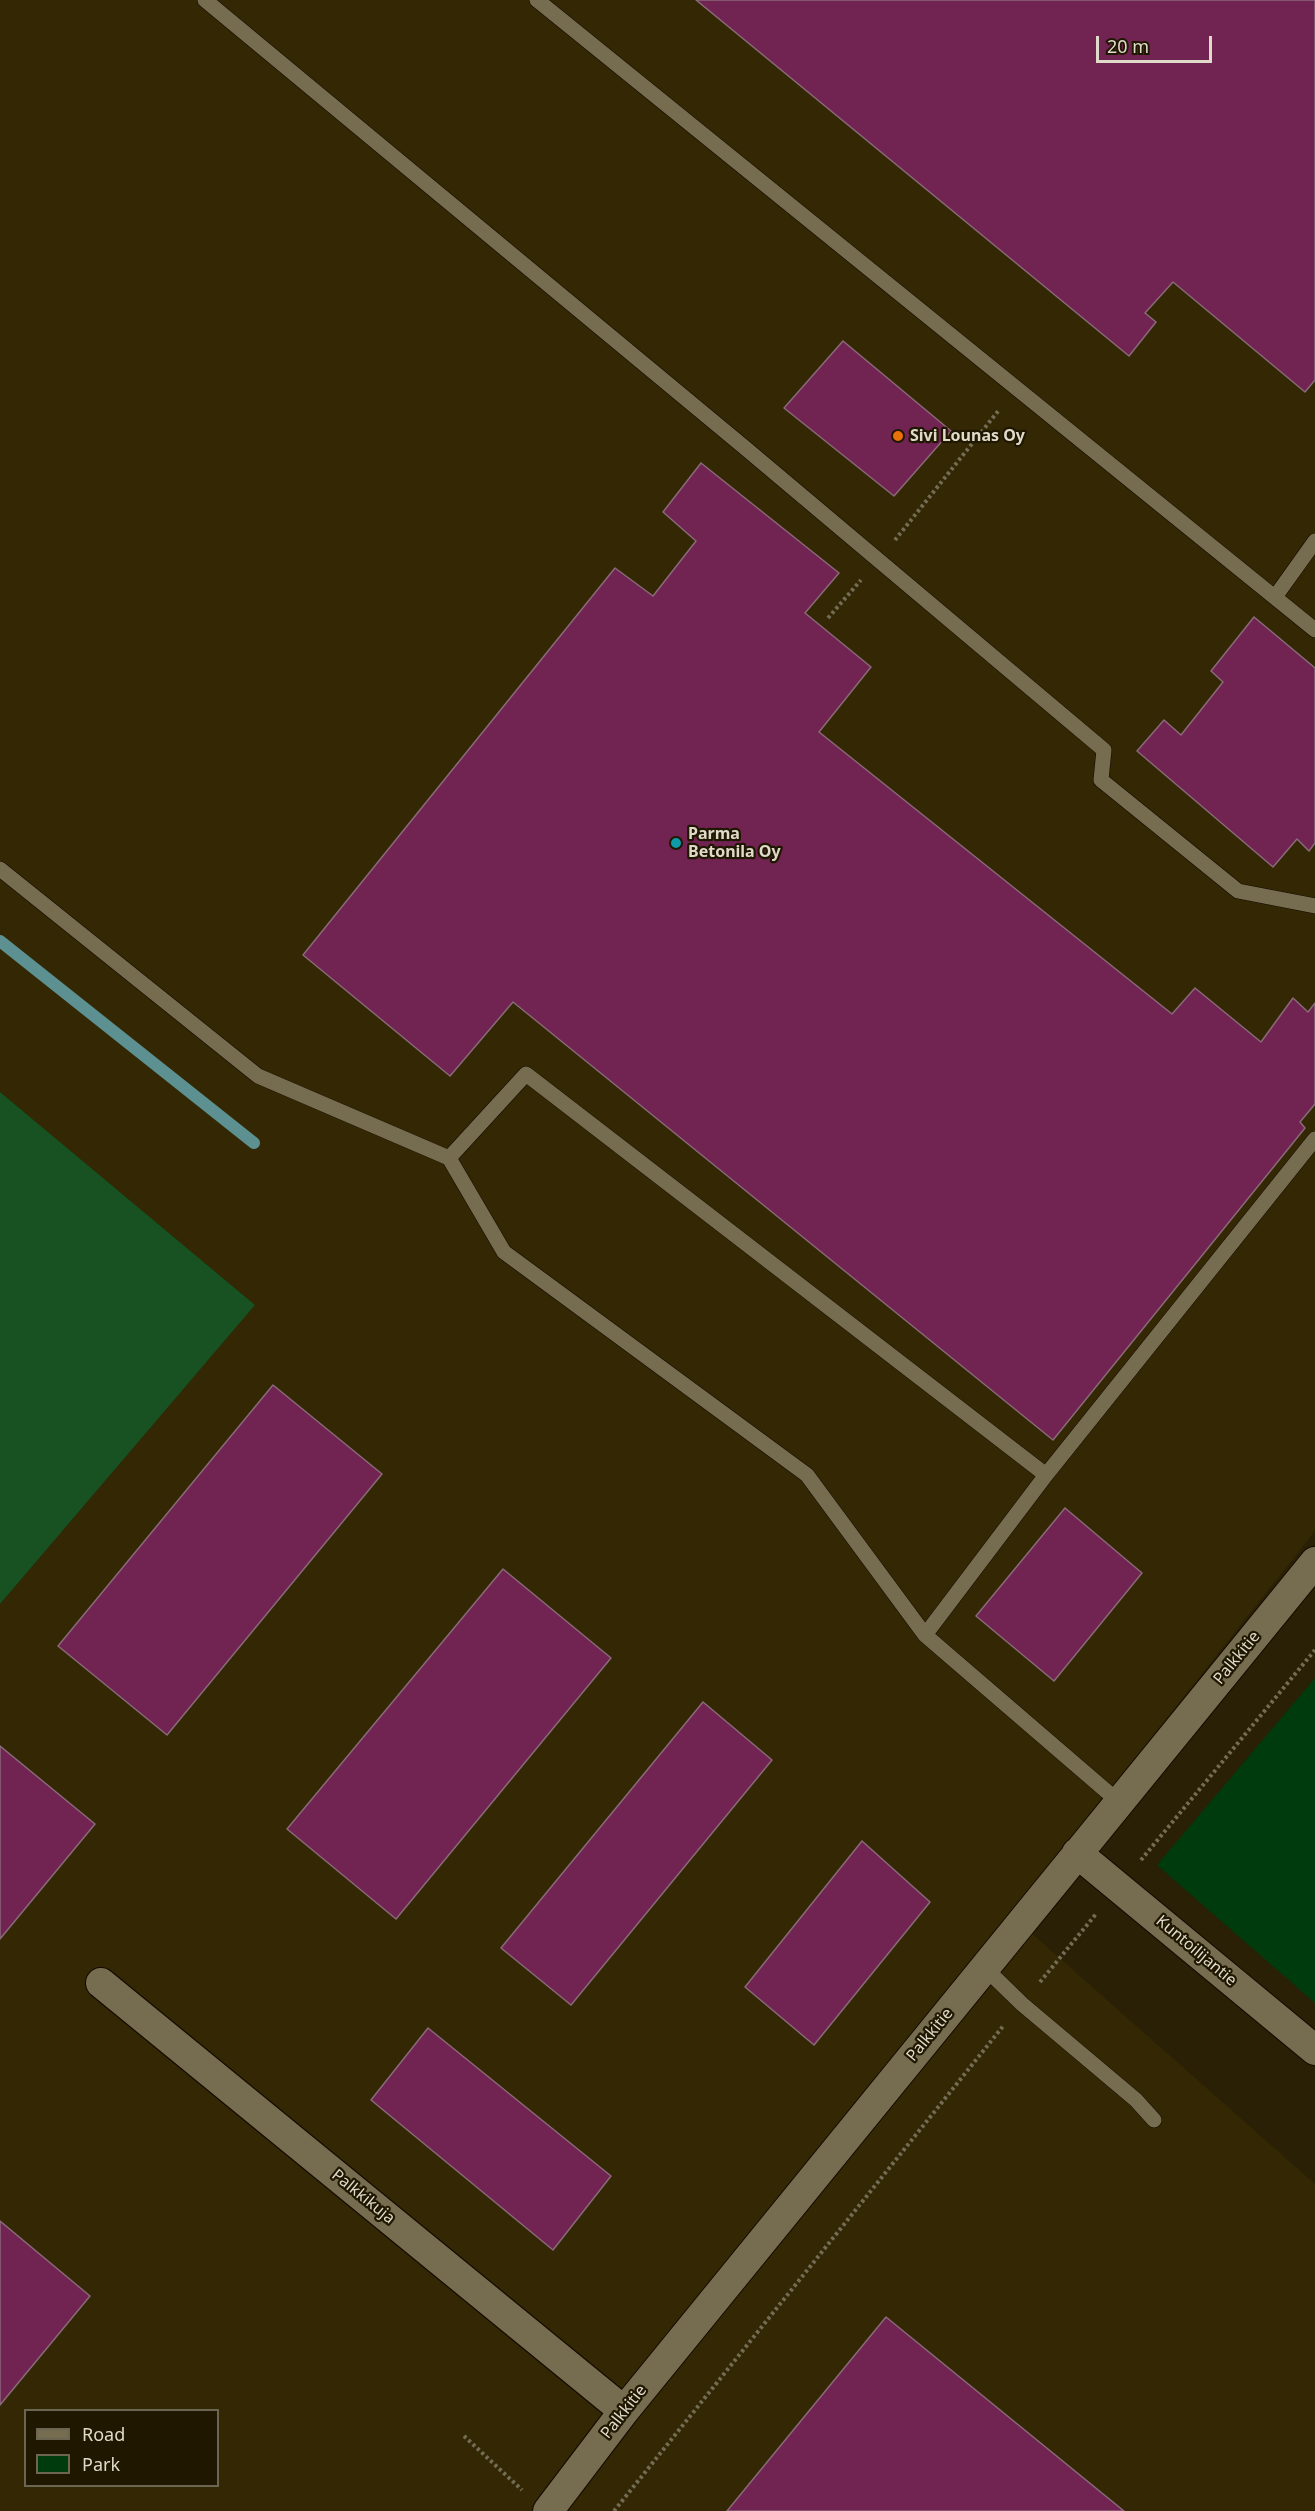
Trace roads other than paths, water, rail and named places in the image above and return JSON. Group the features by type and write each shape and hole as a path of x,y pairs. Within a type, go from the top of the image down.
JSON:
{"street":[{"name":"Palkkitie","path":"538,2504 624,2411 1315,1562"},
{"name":"Kuntoilijantie","path":"1077,1853 1315,2050"},
{"name":"Palkkikuja","path":"101,1983 624,2411"}],"lane":[{"path":"205,0 1104,750 1101,780 1238,891 1315,906"},
{"path":"537,0 1315,630"},
{"path":"1275,597 1315,541"},
{"path":"0,868 258,1076 449,1158 504,1252 807,1475 925,1635 1119,1803"},
{"path":"449,1158 526,1074 1046,1475"},
{"path":"925,1635 1046,1475 1315,1139"},
{"path":"985,1968 1022,2004 1136,2100 1154,2120"}],"waterway":[{"path":"0,941 254,1143"}],"place":[{"name":"Sivi Lounas Oy","path":"898,436"},
{"name":"Parma Betonila Oy","path":"676,843"}]}
